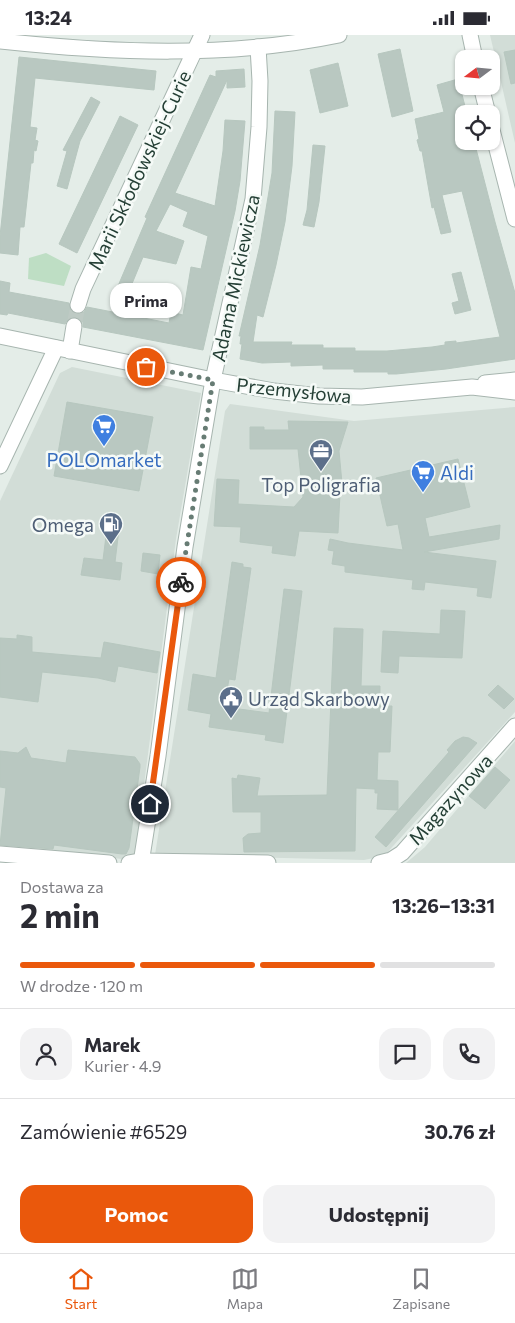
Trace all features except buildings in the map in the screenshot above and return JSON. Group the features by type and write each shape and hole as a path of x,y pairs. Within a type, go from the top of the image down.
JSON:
{"street":[{"name":"Marii Skłodowskiej-Curie","path":"78,305 83,289 202,35"},
{"path":"0,41 127,51 196,50 258,47 339,35"},
{"path":"470,35 473,50"},
{"name":"Adama Mickiewicza","path":"137,862 158,756 185,547 213,380 253,199 259,127 260,81 258,47"},
{"path":"497,150 515,219"},
{"path":"0,466 74,326"},
{"name":"Przemysłowa","path":"0,336 213,380 274,391 319,396 362,397 472,387 489,382 515,380"},
{"name":"Przemysłowa","path":"472,387 515,392"},
{"name":"Magazynowa","path":"379,863 391,860 402,853 515,726"},
{"path":"0,854 110,863"},
{"path":"137,862 268,863"}],"shaded area":[{"path":"490,35 515,35 515,143 500,78 500,50 494,50"},
{"path":"72,367 201,393 176,539 135,854 123,859 0,848 0,501 60,373"},
{"path":"230,404 354,421 515,407 515,712 384,856 364,860 155,855 225,411"},
{"path":"515,741 515,863 406,863 425,847"}],"green space":[{"path":"46,253 71,266 64,286 28,279 29,258"}],"tunnel":[{"path":"74,326 78,305"}],"way so far":[{"path":"146,367 213,380 181,582"}],"place":[{"name":"Prima","path":"146,367"},
{"name":"POLOmarket","path":"104,447"},
{"name":"Top Poligrafia","path":"321,472"},
{"name":"Aldi","path":"423,493"},
{"name":"Omega","path":"111,545"},
{"name":"Urząd Skarbowy","path":"231,719"}],"route":[{"path":"150,804 181,582"}]}
